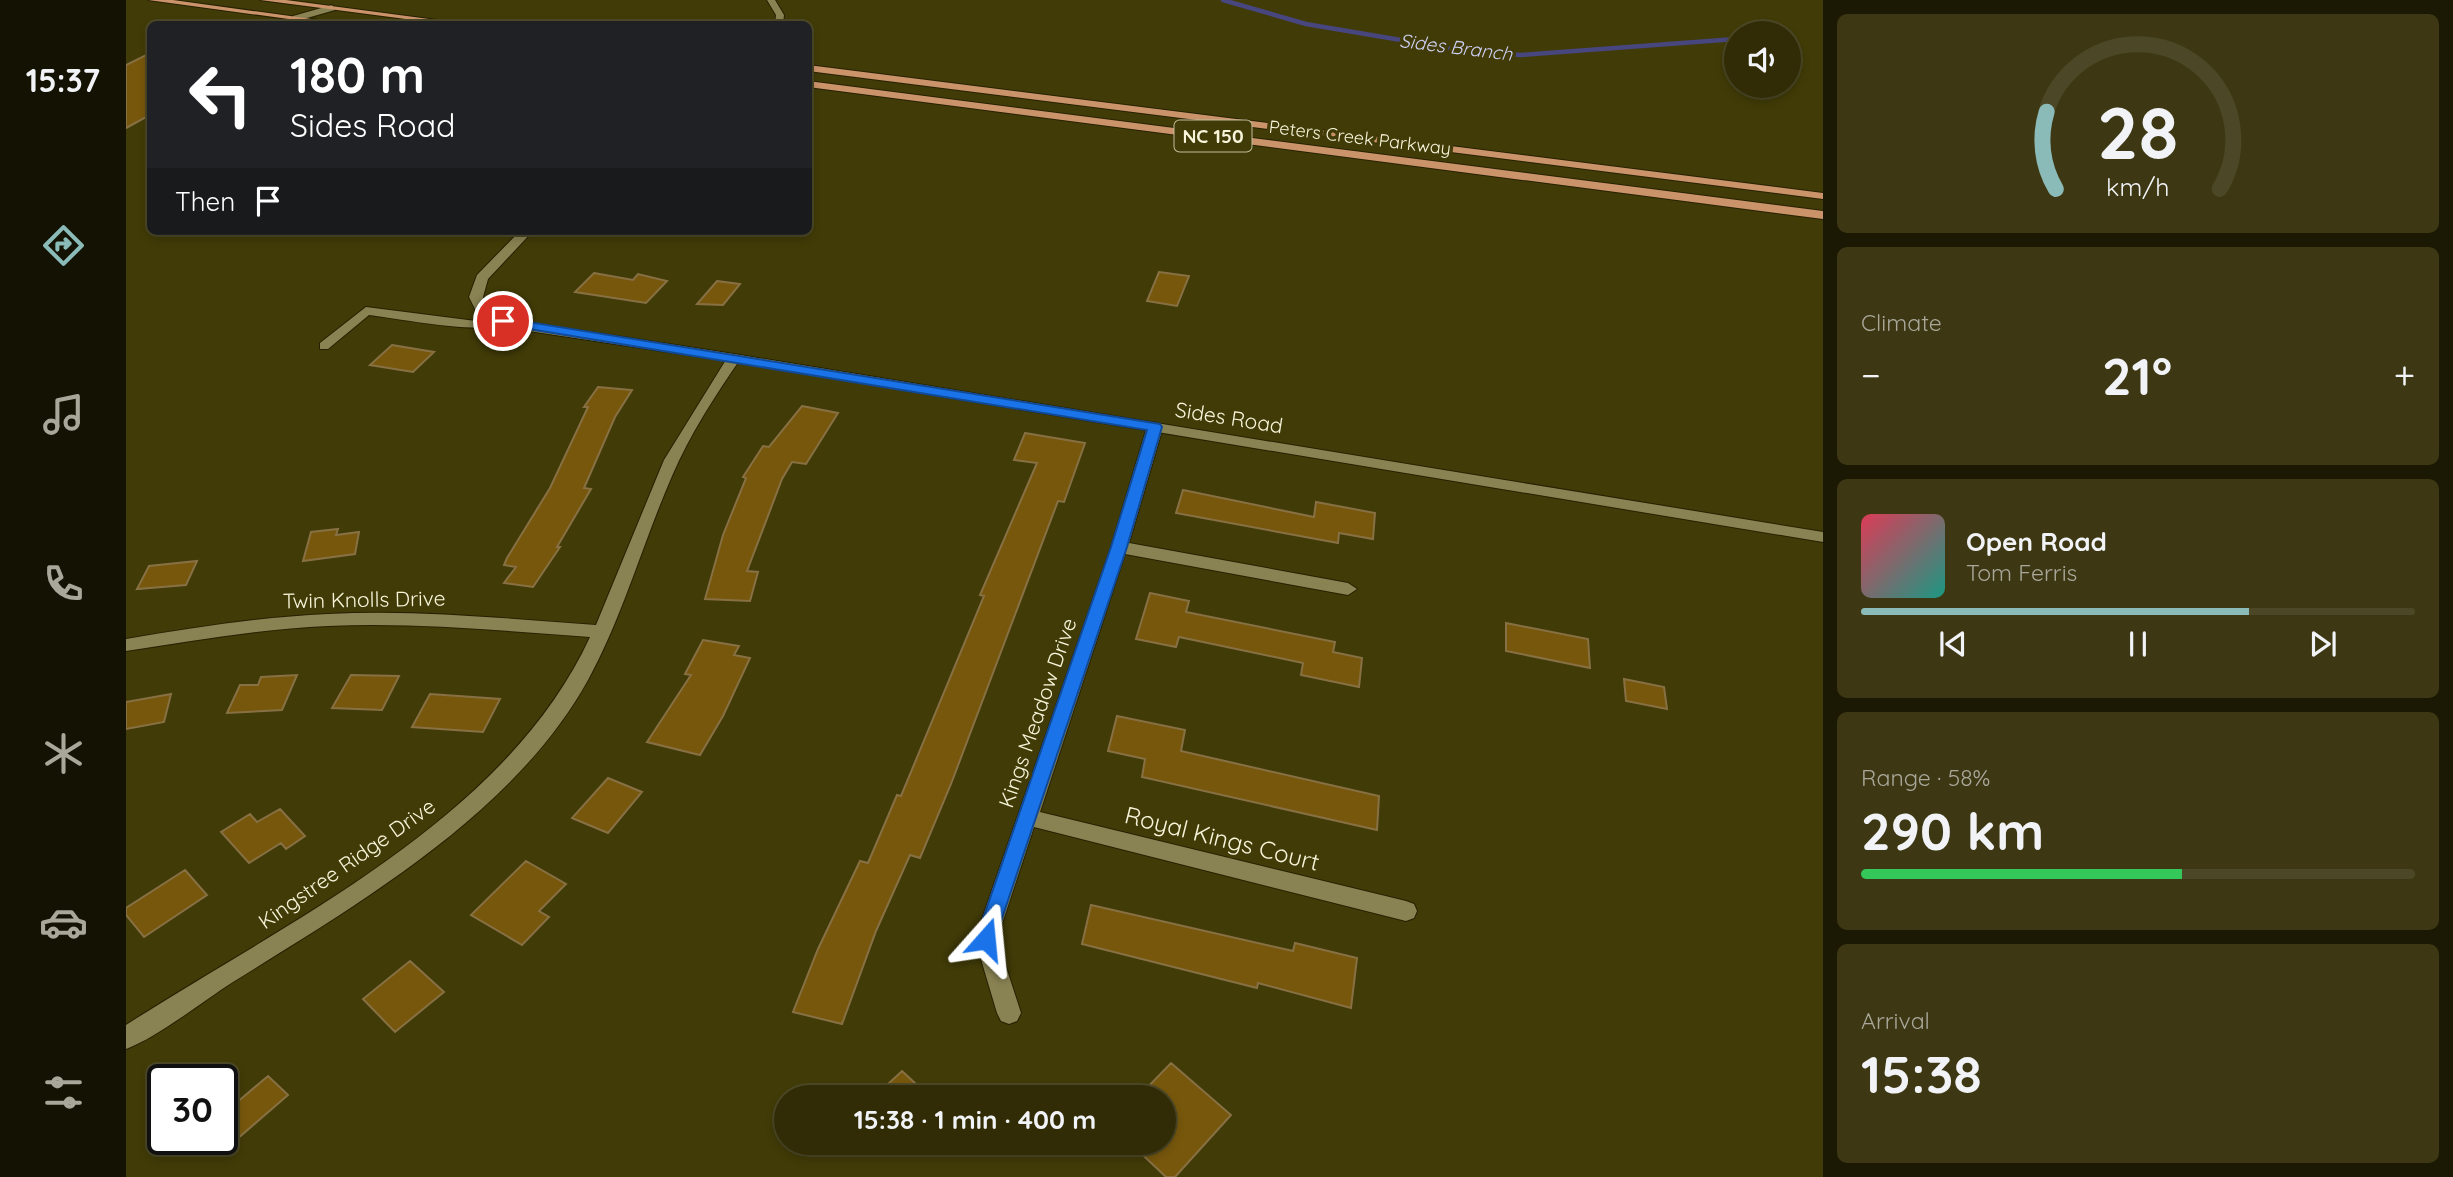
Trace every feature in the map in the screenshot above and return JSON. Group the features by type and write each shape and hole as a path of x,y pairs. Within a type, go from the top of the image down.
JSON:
{"main road":[{"path":"152,0 295,21"},
{"path":"264,0 436,21"},
{"path":"275,1 308,0"},
{"path":"361,0 362,5 383,15"},
{"name":"Peters Creek Parkway","path":"812,69 1823,196"},
{"name":"Peters Creek Parkway","path":"812,85 1823,215"},
{"path":"1583,166 1823,187"},
{"path":"1617,189 1823,224"}],"street":[{"path":"295,21 332,8"},
{"path":"322,21 332,8"},
{"name":"Sides Road","path":"523,235 482,278 476,297 484,314 503,321 603,340 734,358 1823,537"},
{"name":"Kingstree Ridge Drive","path":"126,1038 398,861 463,810 514,761 561,707 604,632 663,477 684,435 734,358"},
{"name":"Kings Meadow Drive","path":"1009,1013 986,939 1119,547 1155,427"},
{"path":"1119,547 1348,589"},
{"name":"Twin Knolls Drive","path":"126,645 236,628 356,619 461,621 604,632"},
{"name":"Royal Kings Court","path":"1026,817 1406,911"}],"lane":[{"path":"771,0 780,15 779,21"},
{"path":"324,346 366,311 475,325 503,321"}],"building":[{"path":"147,54 147,117 126,128 126,65"},
{"path":"1159,272 1189,276 1177,306 1147,301"},
{"path":"594,273 633,280 638,274 667,281 646,303 575,292"},
{"path":"717,281 740,284 723,305 697,304"},
{"path":"392,345 434,352 413,372 370,365"},
{"path":"598,387 632,390 615,417 584,488 591,489 557,547 560,547 533,587 504,583 516,567 504,565 507,558 550,488 588,407 584,407"},
{"path":"802,406 838,413 806,464 792,462 782,479 747,571 758,572 750,601 705,599 723,535 746,478 743,477 763,446 769,447"},
{"path":"1025,433 1085,443 1064,502 1058,501 951,784 920,858 910,855 876,931 842,1024 793,1012 818,949 860,861 868,863 897,795 901,796 984,596 980,595 1037,463 1014,460"},
{"path":"1183,490 1314,517 1316,502 1375,513 1373,539 1339,533 1338,543 1176,513"},
{"path":"338,529 336,535 359,532 355,554 303,561 311,532"},
{"path":"197,561 186,585 137,589 149,566"},
{"path":"1150,593 1189,601 1186,612 1335,642 1333,652 1362,658 1359,687 1301,675 1303,663 1179,637 1176,647 1136,639"},
{"path":"1506,623 1588,639 1590,668 1506,651"},
{"path":"703,640 739,646 734,655 750,658 723,716 700,755 647,742 691,675 685,674"},
{"path":"297,675 282,710 227,713 240,685 258,685 261,677"},
{"path":"351,675 399,676 382,710 332,708"},
{"path":"1624,679 1664,687 1667,709 1626,701"},
{"path":"171,694 164,722 126,729 126,702"},
{"path":"430,694 500,699 483,732 412,727"},
{"path":"1117,716 1185,730 1181,751 1379,796 1377,830 1142,777 1145,759 1108,751"},
{"path":"608,778 642,792 608,833 572,818"},
{"path":"280,809 305,836 286,849 281,843 249,863 221,832 250,814 257,822"},
{"path":"526,861 566,884 539,911 549,917 522,945 471,915"},
{"path":"185,870 207,895 144,937 126,915 126,908"},
{"path":"1091,905 1293,951 1295,943 1357,958 1351,1008 1258,983 1257,988 1082,944"},
{"path":"410,961 444,992 395,1032 363,999"},
{"path":"1171,1063 1231,1115 1175,1177 1166,1177 1143,1155 1176,1155 1176,1085 1150,1085"},
{"path":"902,1071 917,1085 887,1085"},
{"path":"268,1076 288,1095 238,1138 238,1101"}],"waterway":[{"name":"Sides Branch","path":"1223,0 1306,24 1472,52 1521,55 1724,40"}],"route":[{"path":"503,321 603,340 734,358 1155,427 1119,547 986,939"}]}
